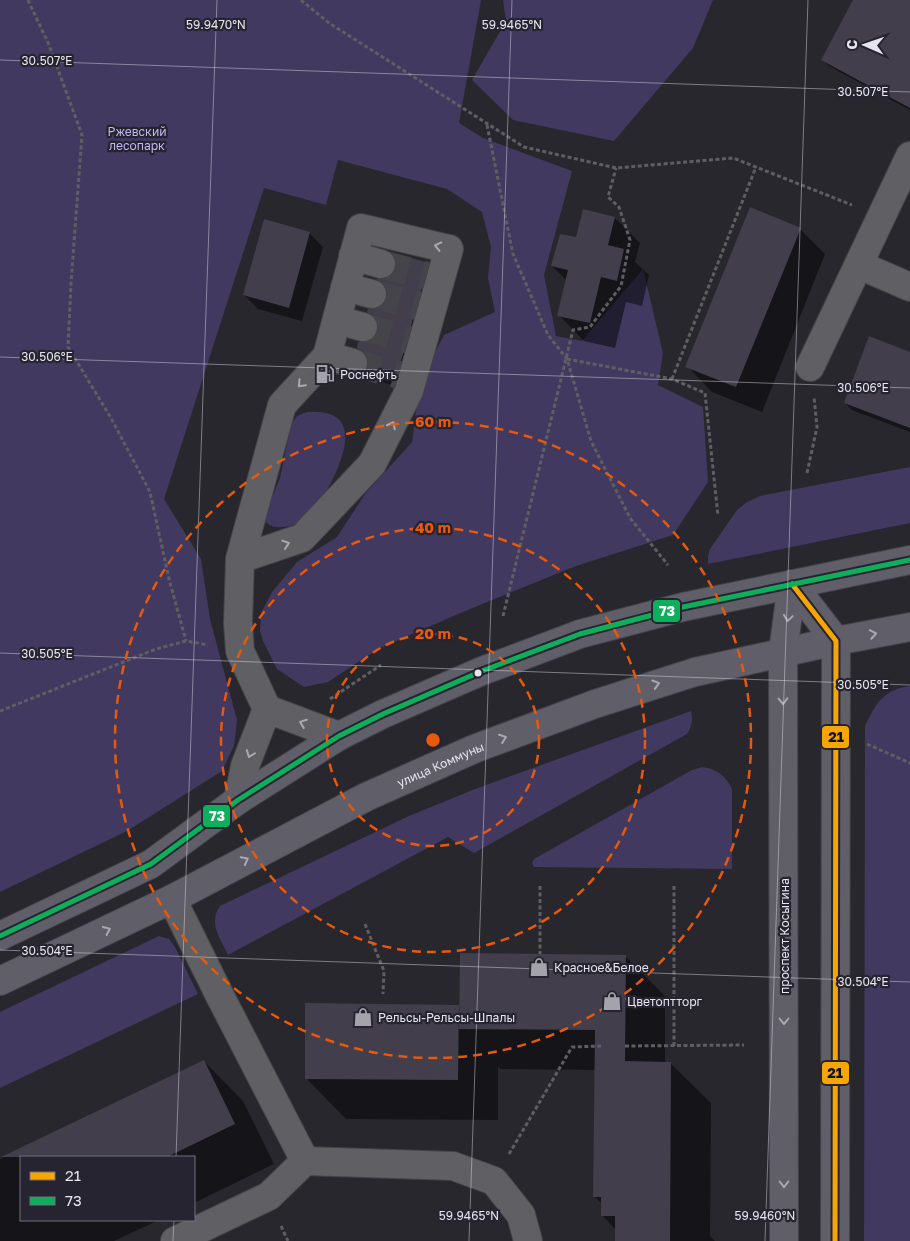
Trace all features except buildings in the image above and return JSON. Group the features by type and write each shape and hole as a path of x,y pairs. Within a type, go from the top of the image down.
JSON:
{"main road":[{"path":"0,936 151,864 238,800 339,736 383,714 482,671 580,634 683,607 910,560"},
{"path":"792,584 836,641 835,1241"},
{"name":"проспект Косыгина","path":"784,1241 783,652 792,584"},
{"name":"улица Коммуны","path":"0,981 172,899 366,797 474,749 595,704 695,672 836,641 910,628"}],"lane":[{"path":"810,367 910,156"},
{"path":"240,559 302,538 372,464 409,391 408,377 427,309 436,278 449,249 360,228 326,356 282,405 240,559 238,623 240,651 267,709 339,736"},
{"path":"353,256 381,264"},
{"path":"859,265 910,287"},
{"path":"345,287 372,294"},
{"path":"337,320 363,327"},
{"path":"326,356 353,363"},
{"path":"238,800 245,766 267,709"},
{"path":"172,899 305,1161"},
{"path":"175,1241 269,1196 305,1161 453,1166 494,1181 521,1215 528,1241"}],"path":[{"path":"28,0 49,45 82,135 68,347 111,418 150,492 169,579 186,641"},
{"path":"301,0 329,23 524,147 616,168 733,158 882,216"},
{"path":"487,124 513,254 548,335 566,359 592,441 630,518 668,565"},
{"path":"672,379 756,167"},
{"path":"503,616 573,330 590,327 621,286 630,240 619,207 608,197 616,168"},
{"path":"566,359 672,379 705,393 718,516"},
{"path":"808,472 817,428 810,367"},
{"path":"0,711 156,649 186,641 240,651"},
{"path":"860,740 910,763"},
{"path":"540,886 540,954"},
{"path":"674,886 674,1046"},
{"path":"365,924 384,971 384,994"},
{"path":"625,999 674,1000"},
{"path":"625,1046 744,1045"},
{"path":"494,1181 572,1047 601,1046"}],"green space":[{"name":"Ржевский лесопарк","path":"0,0 481,0 459,123 483,138 572,171 544,275 556,336 582,341 643,269 663,353 658,385 703,407 708,482 673,535 576,566 465,611 378,649 328,682 304,687 277,669 260,631 261,613 272,592 297,562 337,537 365,494 412,442 420,380 444,335 495,312 488,278 491,247 482,212 447,189 338,160 326,205 264,188 164,499 201,559 210,619 237,720 234,746 222,771 127,831 0,892"},
{"path":"503,0 713,0 693,48 614,141 513,120 472,80 506,21"},
{"path":"307,412 324,413 335,417 342,424 345,433 345,444 342,457 332,481 320,503 311,514 304,520 290,526 272,526 263,520 280,478 291,425 297,416"},
{"path":"910,467 910,523 708,564 710,549 737,510 747,502 760,496"},
{"path":"910,686 910,1241 864,1241 865,726 877,704 887,694 893,690"},
{"path":"691,711 692,723 687,734 474,853 448,837 228,955 215,924 215,918 220,906 409,816 475,789"},
{"path":"702,767 712,769 720,774 732,789 732,869 534,867 532,863 534,859 692,770"},
{"path":"159,936 169,939 175,947 198,994 0,1088 0,1012"}],"tunnel":[{"path":"381,264 431,277"},
{"path":"372,294 422,307"},
{"path":"363,327 413,341"},
{"path":"353,363 403,376"}],"transit line":[{"name":"73","path":"0,936 151,864 238,800 339,736 383,714 482,671 580,634 683,607 910,560"},
{"name":"21","path":"792,584 836,641 835,1241"}],"place":[{"name":"Роснефть","path":"325,374"},
{"name":"Красное&Белое","path":"539,967"},
{"name":"Цветоптторг","path":"612,1001"},
{"name":"Рельсы-Рельсы-Шпалы","path":"363,1017"}]}
